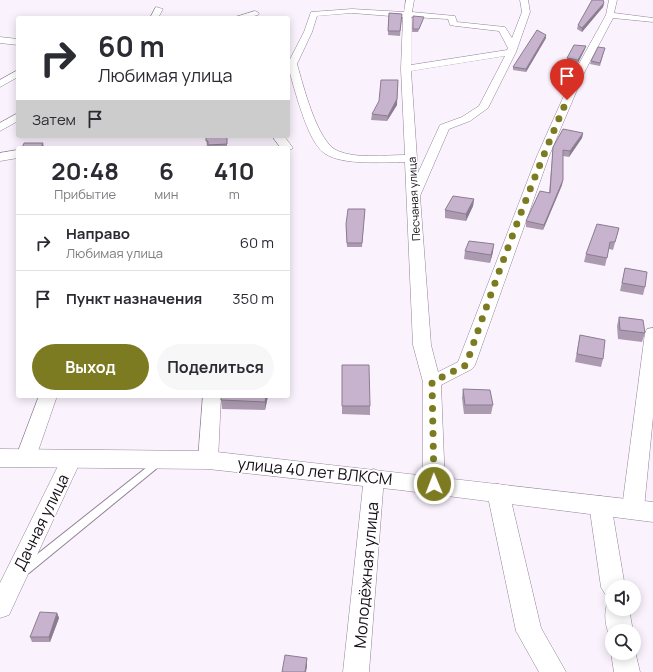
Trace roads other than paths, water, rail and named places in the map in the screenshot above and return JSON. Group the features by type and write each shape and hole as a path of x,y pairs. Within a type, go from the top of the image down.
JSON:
{"street":[{"name":"Песчаная улица","path":"410,0 407,15 406,69 422,345 432,382 434,484"},
{"path":"414,196 444,127 466,118 483,108 512,50 526,12 524,0"},
{"path":"432,382 466,365 543,156 580,72 610,15 613,0"},
{"path":"155,16 159,9"},
{"path":"412,159 340,156 327,150 314,129 292,64 305,38 314,14 347,11 448,17 452,18 454,24 502,29 512,50"},
{"path":"243,16 256,12"},
{"path":"610,15 653,20"},
{"path":"4,40 16,43"},
{"path":"406,69 512,50"},
{"path":"0,84 16,73"},
{"path":"0,90 16,86"},
{"path":"0,128 16,117"},
{"path":"280,138 286,146"},
{"path":"0,157 16,154"},
{"path":"643,510 653,333"},
{"path":"26,457 47,398"},
{"path":"208,460 212,398"},
{"name":"улица 40 лет ВЛКСМ","path":"0,458 26,457 208,460 434,484 643,510"},
{"name":"Дачная улица","path":"0,608 72,458"},
{"name":"Молодёжная улица","path":"356,672 374,478"},
{"path":"498,492 529,631 553,672"},
{"path":"600,504 612,580"},
{"path":"625,660 627,672"}],"lane":[{"path":"14,578 162,459"}]}
